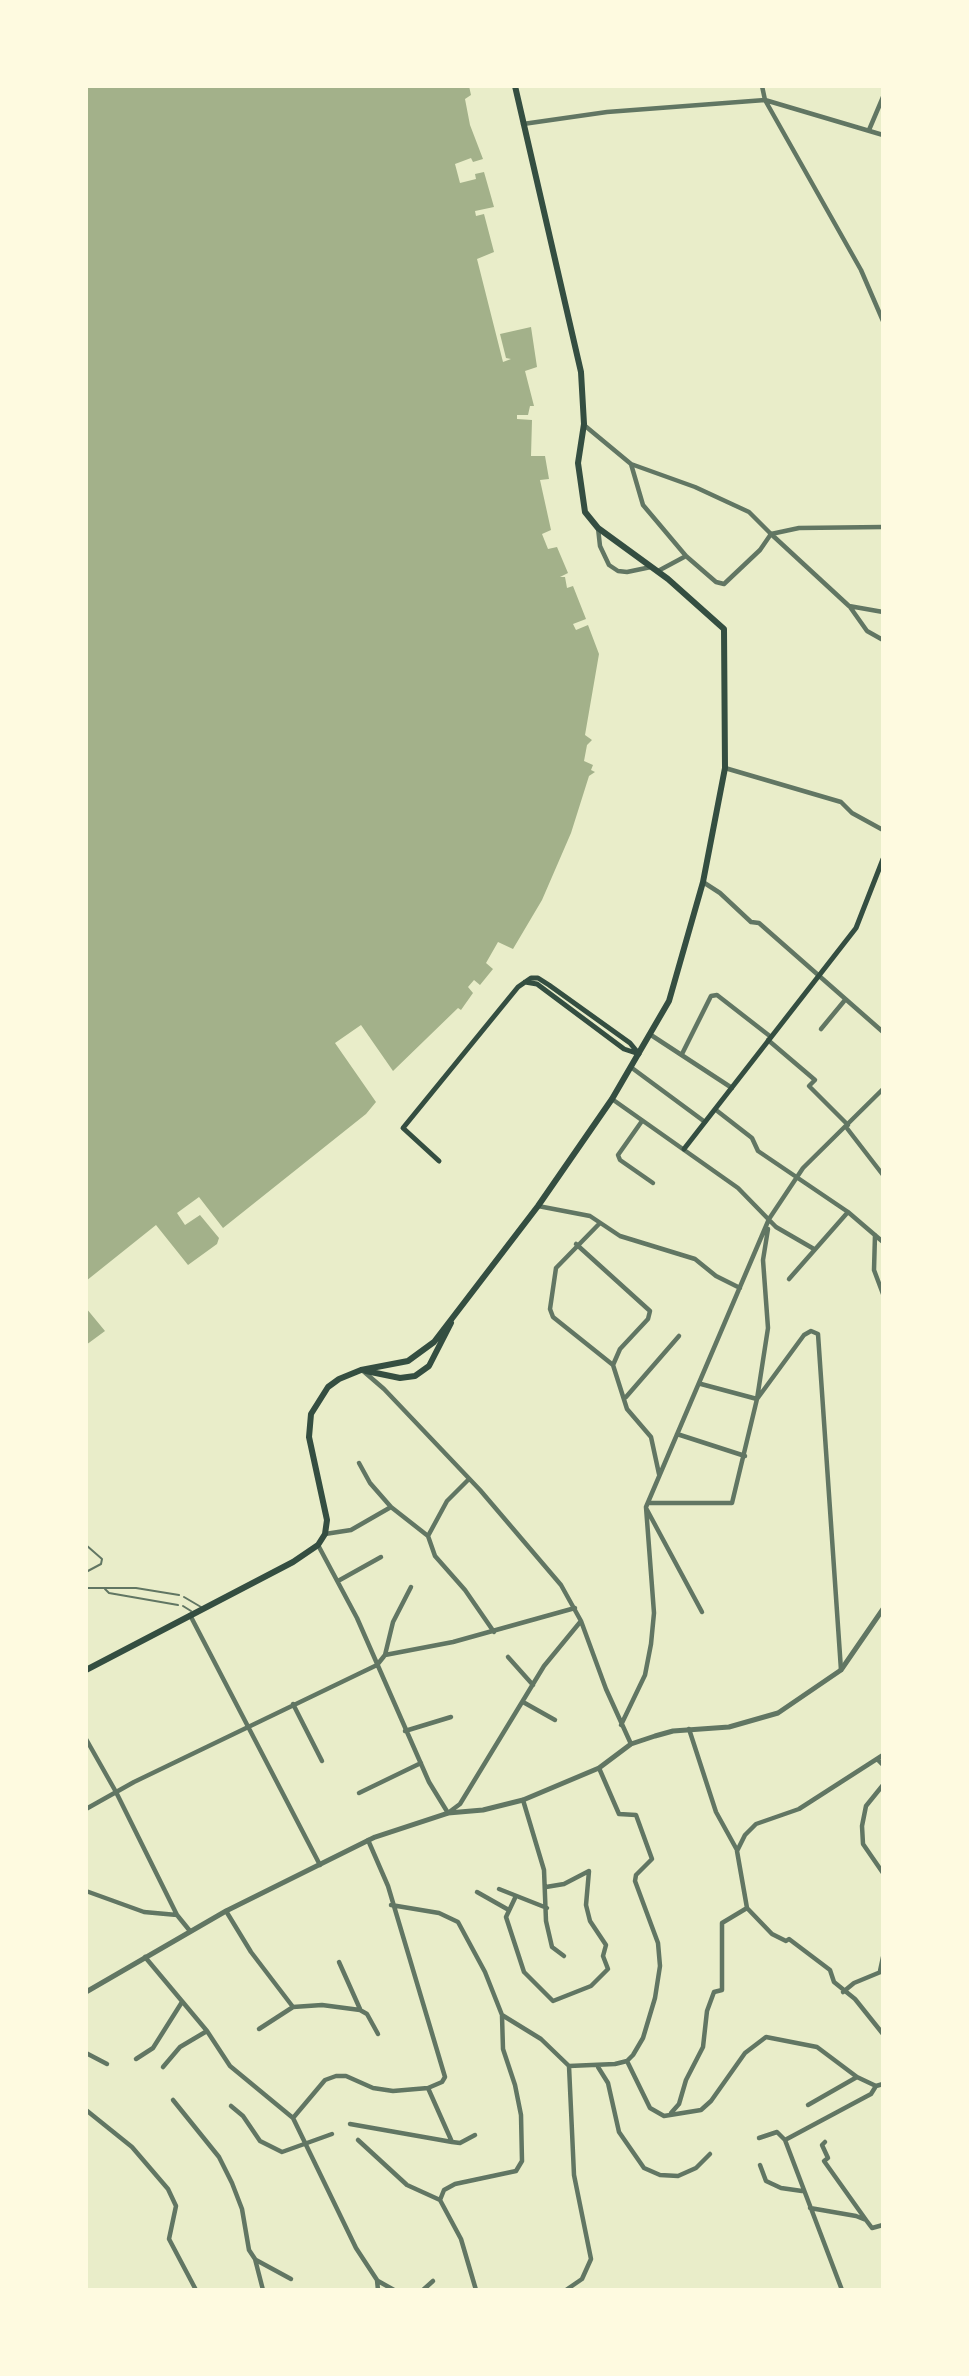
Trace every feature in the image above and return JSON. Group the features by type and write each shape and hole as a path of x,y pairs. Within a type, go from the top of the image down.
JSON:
{"main road":[{"path":"86,1670 293,1562 318,1545 325,1534 327,1520 309,1437 311,1414 328,1387 361,1370 408,1361 434,1342 538,1206 632,1068 669,1001 703,882 725,768 724,629 655,569 598,528 585,512 578,463 583,424 581,372 515,86"},
{"path":"684,1149 856,929 883,859"},
{"path":"439,1161 403,1128 525,982 538,978 630,1043 639,1054"},
{"path":"361,1370 400,1378 415,1376 433,1359 452,1318"}],"street":[{"path":"762,86 765,100 862,270 883,321"},
{"path":"869,131 883,97"},
{"path":"523,124 607,112 765,100 883,135"},
{"path":"583,424 631,464 695,487 749,512 849,606 867,631 883,640"},
{"path":"631,464 643,505 686,556 716,582 724,584 742,569 771,534 799,527 883,527"},
{"path":"598,528 600,546 609,565 618,571 655,569 686,556"},
{"path":"849,606 883,612"},
{"path":"725,768 841,802 852,813 883,830"},
{"path":"703,882 720,893 751,922 759,923 883,1032"},
{"path":"682,1054 711,996 717,995 815,1080 809,1086 847,1126 883,1175"},
{"path":"821,1029 845,1000"},
{"path":"651,1035 733,1089"},
{"path":"632,1068 705,1122"},
{"path":"621,1725 645,1675 652,1644 654,1613 647,1505 701,1384 769,1219 796,1178 883,1089"},
{"path":"612,1099 737,1188 776,1227 814,1249"},
{"path":"716,1110 752,1138 758,1151 848,1212 883,1241"},
{"path":"642,1121 618,1155 620,1160 653,1183"},
{"path":"538,1206 590,1216 620,1236 695,1259 716,1276 740,1288"},
{"path":"789,1279 848,1212"},
{"path":"647,1505 732,1503 757,1399 768,1328 763,1260 769,1219"},
{"path":"600,1224 576,1244 556,1268 550,1309 553,1317 613,1365 630,1416 651,1437 660,1475"},
{"path":"875,1234 874,1270 883,1294"},
{"path":"576,1244 650,1311 648,1319 620,1349 613,1365"},
{"path":"757,1399 804,1335 811,1331 818,1334 841,1671"},
{"path":"625,1398 679,1336"},
{"path":"361,1370 384,1389 469,1479 561,1585 581,1621 621,1725 631,1744"},
{"path":"701,1384 757,1399"},
{"path":"677,1434 745,1456"},
{"path":"359,1463 370,1483 391,1507 428,1536 435,1556 465,1590 494,1632"},
{"path":"428,1536 447,1501 469,1479"},
{"path":"647,1505 702,1612"},
{"path":"325,1534 351,1530 391,1507"},
{"path":"318,1545 338,1580 405,1731 449,1813"},
{"path":"338,1580 381,1557"},
{"path":"86,1809 293,1704 377,1665 385,1655 393,1622 411,1587"},
{"path":"385,1655 494,1632 575,1608"},
{"path":"86,1992 226,1910 321,1867 368,1840 449,1813 483,1810 523,1800 599,1768 631,1744 688,1729 729,1727 778,1713 841,1671 881,1612"},
{"path":"881,1612 883,1622"},
{"path":"191,1613 247,1729 321,1867"},
{"path":"449,1813 460,1804 562,1641 581,1621"},
{"path":"508,1657 533,1685"},
{"path":"523,1702 555,1720"},
{"path":"293,1704 322,1760"},
{"path":"405,1731 451,1717"},
{"path":"688,1729 716,1812 737,1851 747,1908 772,1934 786,1941 789,1938 830,1970 834,1982 855,1998 883,2034"},
{"path":"86,1739 116,1792 177,1915 190,1931"},
{"path":"737,1851 745,1835 755,1824 799,1809 883,1755"},
{"path":"878,1760 883,1765"},
{"path":"359,1793 421,1763"},
{"path":"502,2015 541,2039 569,2066 598,2067 627,2061 643,2038 655,1998 660,1966 658,1943 635,1881 636,1875 652,1859 636,1815 619,1814 599,1768"},
{"path":"883,1785 866,1806 862,1826 863,1844 883,1873"},
{"path":"523,1800 544,1870 547,1908 545,1922 552,1947 564,1956"},
{"path":"293,2118 324,2080 336,2076 346,2076 373,2088 393,2091 428,2088 442,2082 445,2077 412,1962 391,1905 388,1886 368,1840"},
{"path":"516,1898 507,1909 506,1916 524,1972 553,2001 591,1986 608,1969 603,1956 606,1945 590,1921 586,1905 589,1871 564,1884 546,1887"},
{"path":"499,1889 516,1898 547,1908"},
{"path":"86,1891 144,1912 177,1915"},
{"path":"477,1892 507,1909"},
{"path":"391,1905 439,1913 458,1923 485,1972 502,2015 503,2049 515,2085 521,2115 522,2161 516,2171 455,2184 444,2190 440,2200"},
{"path":"671,2114 679,2104 686,2080 703,2047 706,2011 714,1992 722,1990 722,1923 747,1908"},
{"path":"226,1910 251,1952 293,2007"},
{"path":"145,1957 208,2031 230,2066 293,2118 356,2248 377,2280 394,2290"},
{"path":"844,1992 854,1983 882,1971 883,1957"},
{"path":"339,1962 360,2010"},
{"path":"136,2059 153,2048 183,2002"},
{"path":"259,2029 293,2007 322,2006 360,2010 367,2014 378,2034"},
{"path":"163,2067 180,2047 208,2031"},
{"path":"627,2061 650,2108 664,2116 701,2110 711,2101 746,2053 766,2038 778,2037 817,2047 857,2077 876,2086 883,2084"},
{"path":"86,2053 107,2064"},
{"path":"566,2290 582,2279 592,2259 574,2175 569,2066"},
{"path":"598,2067 608,2083 619,2132 644,2168 660,2175 678,2176 696,2168 710,2154"},
{"path":"808,2105 857,2077"},
{"path":"785,2140 872,2094 876,2086"},
{"path":"428,2088 452,2142"},
{"path":"173,2101 219,2157 242,2209 249,2250 255,2259 263,2290"},
{"path":"231,2106 243,2116 260,2141 274,2149 288,2152 332,2134"},
{"path":"86,2110 132,2147 168,2189 176,2206 169,2239 196,2290"},
{"path":"350,2124 460,2143 475,2135"},
{"path":"759,2138 777,2132 785,2140 802,2191 842,2290"},
{"path":"358,2140 407,2185 440,2200 461,2239 475,2290"},
{"path":"825,2142 822,2145 828,2158 824,2161 872,2228 883,2225"},
{"path":"760,2165 766,2180 781,2188 802,2191"},
{"path":"810,2208 866,2220"},
{"path":"255,2259 291,2279"},
{"path":"377,2280 378,2290"},
{"path":"423,2290 433,2281"}],"lane":[{"path":"86,1545 102,1559 101,1564 86,1572"},
{"path":"86,1588 136,1588 179,1595"},
{"path":"104,1589 109,1593 178,1605"},
{"path":"184,1597 202,1608"},
{"path":"183,1606 191,1613"}],"shaded area":[{"path":"86,86 469,86 471,95 465,99 470,125 483,159 473,162 471,158 455,164 460,183 476,179 475,174 484,172 494,207 475,211 476,216 484,214 494,252 477,259 503,362 511,359 506,358 500,334 531,327 537,367 525,371 534,406 530,406 528,415 517,415 517,419 532,420 531,456 545,456 549,479 540,480 551,530 542,534 548,549 557,547 568,573 560,577 565,577 567,588 573,586 586,619 573,624 576,630 588,625 599,654 585,735 592,740 587,745 584,761 593,765 591,770 595,772 589,776 571,833 542,900 513,949 498,942 486,963 493,969 480,985 474,980 468,987 473,993 461,1010 458,1008 393,1071 361,1025 335,1043 376,1102 366,1114 223,1228 199,1197 177,1213 185,1225 200,1215 219,1238 217,1244 188,1265 156,1225 86,1281"},
{"path":"86,1308 105,1331 86,1345"}]}
